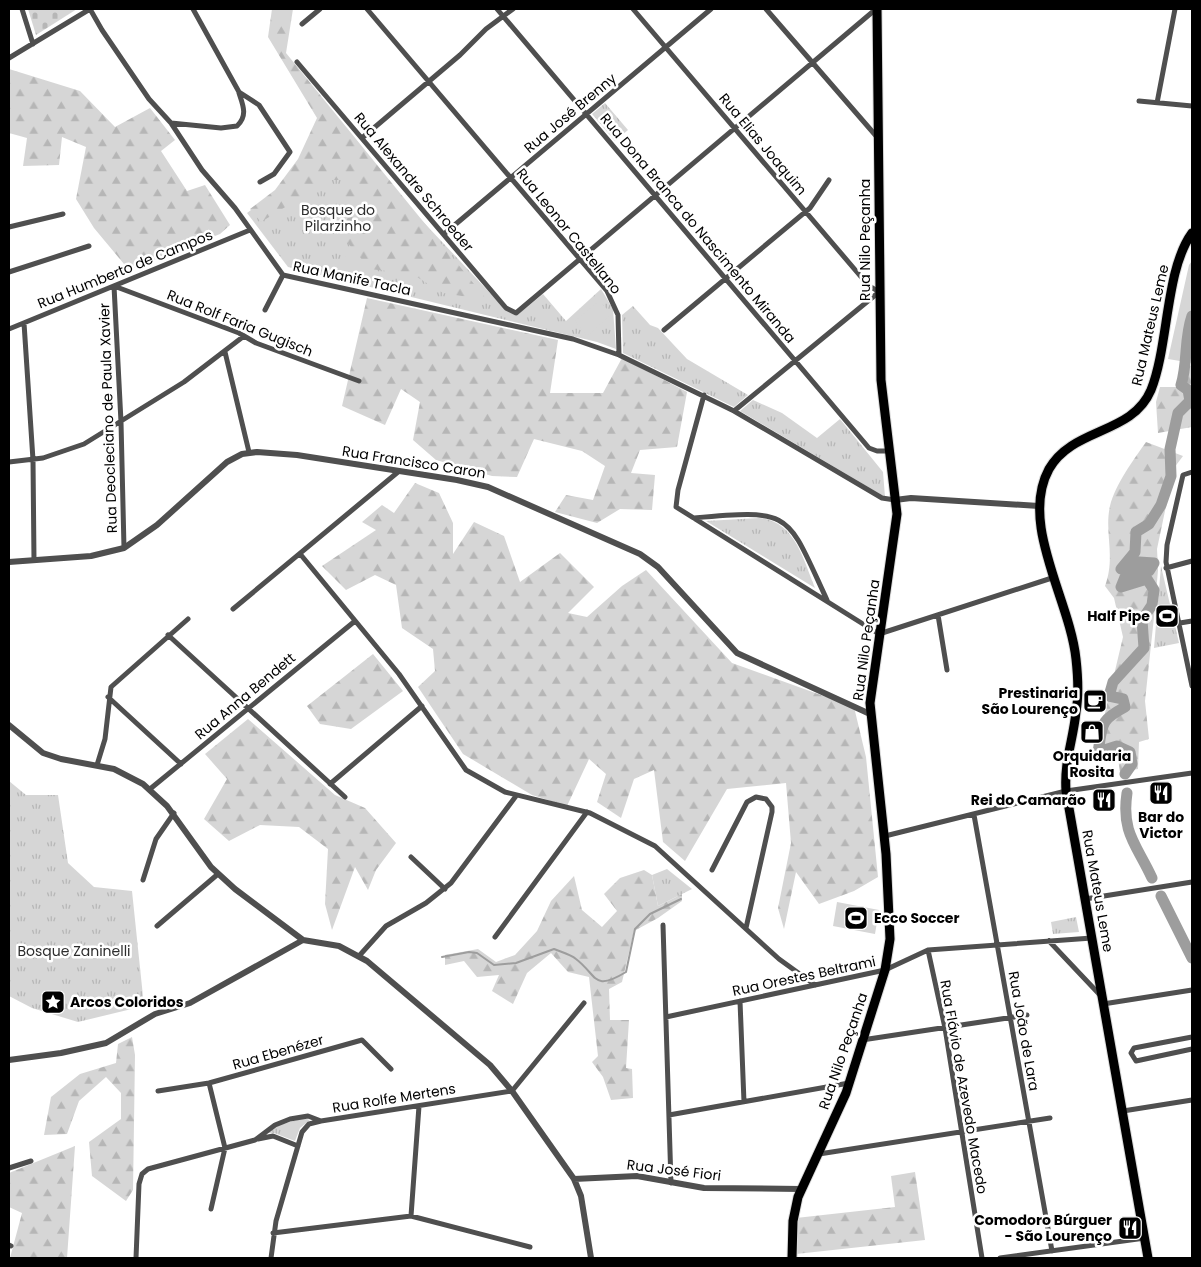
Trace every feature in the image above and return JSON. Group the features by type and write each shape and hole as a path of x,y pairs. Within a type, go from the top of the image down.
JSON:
{"main road":[{"name":"Rua Nilo Peçanha","path":"792,1258 794,1212 801,1189 819,1154 849,1083 890,949 885,836 870,714 871,690 896,518 881,380 876,9"},
{"name":"Rua Mateus Leme","path":"1148,1258 1066,791 1065,762 1076,714 1078,676 1073,636 1041,531 1039,506 1041,490 1050,469 1063,452 1084,438 1124,422 1145,401 1157,370 1180,256 1192,233"}],"street":[{"path":"22,9 33,44"},
{"path":"9,58 90,9"},
{"name":"Rua Manife Tacla","path":"90,9 149,99 171,123 202,170 283,275 564,337 619,355"},
{"path":"171,123 221,128 237,126 244,117 239,92 193,9"},
{"path":"302,24 320,9"},
{"name":"Rua Leonor Castellano","path":"367,9 606,291 615,306 619,326 619,355"},
{"name":"Rua Dona Branca do Nascimento Miranda","path":"497,9 869,448 877,451 888,451"},
{"path":"362,138 513,9"},
{"name":"Rua Elias Joaquim","path":"633,9 868,285 879,292"},
{"name":"Rua José Brenny","path":"444,234 711,9"},
{"path":"766,9 878,138"},
{"path":"580,259 876,9"},
{"path":"1158,103 1175,9"},
{"name":"Rua Alexandre Schroeder","path":"297,62 506,308 516,313 580,259"},
{"path":"239,92 258,105 290,152 279,168 260,182"},
{"path":"1139,101 1192,106"},
{"path":"664,330 804,210 812,206 829,180"},
{"path":"9,226 63,214"},
{"name":"Rua Humberto de Campos","path":"9,329 250,230"},
{"path":"9,272 89,246"},
{"path":"265,310 283,275"},
{"name":"Rua Rolf Faria Gugisch","path":"114,286 244,336 256,343 359,381"},
{"name":"Rua Deocleciano de Paula Xavier","path":"114,286 121,422 124,548"},
{"path":"734,411 879,292"},
{"path":"24,323 33,460 34,560"},
{"path":"9,462 33,460 74,448 121,422 184,382 244,336"},
{"path":"225,352 249,452"},
{"path":"619,355 734,411 882,498 1039,506"},
{"path":"704,395 678,490 676,507 879,634 1055,577"},
{"name":"Rua Francisco Caron","path":"9,562 97,555 124,548 157,525 227,462 249,452 284,454 457,480 488,487 640,554 658,567 736,653 870,714"},
{"path":"233,609 301,555 398,472"},
{"path":"1192,472 1183,475 1167,545 1166,568 1180,624 1192,686"},
{"path":"694,518 756,513 782,520 790,526 798,538 827,602"},
{"path":"301,555 399,674 466,770 494,788 516,796 587,812 655,846 779,959 815,985"},
{"path":"1166,568 1192,561"},
{"path":"938,615 947,670"},
{"path":"97,765 106,733 108,696 112,684 188,619"},
{"name":"Rua Anna Bendett","path":"150,789 355,621"},
{"path":"1180,624 1192,621"},
{"path":"168,635 346,797"},
{"path":"108,696 181,764"},
{"path":"330,784 422,706"},
{"path":"9,725 43,753 61,759 120,771 150,789 174,813 218,874 303,940 339,946 360,956 484,1059 512,1091 574,1179 581,1196 591,1258"},
{"path":"885,836 1066,791 1192,773"},
{"path":"360,956 386,926 445,888 457,876 516,796"},
{"path":"712,870 747,802 756,797 766,799 772,807 772,812 746,928"},
{"path":"495,937 587,812"},
{"path":"143,880 156,839 174,813"},
{"name":"Rua João de Lara","path":"974,815 1029,1122 1058,1258"},
{"path":"411,858 445,888"},
{"path":"157,926 218,874"},
{"path":"1085,899 1192,882"},
{"path":"663,925 671,1183"},
{"name":"Rua Orestes Beltrami","path":"666,1017 885,970 928,950 1092,938"},
{"path":"9,1060 61,1053 106,1043 155,1014 190,1003 303,940"},
{"path":"1048,941 1103,1000 1192,990"},
{"name":"Rua Flávio de Azevedo Macedo","path":"928,950 945,1028 982,1258"},
{"path":"740,1001 744,1102"},
{"path":"512,1091 584,1003"},
{"path":"862,1040 1027,1015"},
{"path":"1192,1037 1134,1048 1131,1053 1136,1061 1192,1049"},
{"name":"Rua Ebenézer","path":"158,1091 209,1083 362,1040 391,1069"},
{"path":"209,1083 225,1148 211,1209"},
{"path":"669,1115 849,1083"},
{"name":"Rua Rolfe Mertens","path":"136,1258 139,1184 142,1174 152,1167 255,1140 275,1125 290,1119 308,1116 321,1121 512,1091"},
{"path":"1122,1111 1192,1100"},
{"path":"411,1216 419,1106"},
{"path":"819,1154 1050,1118"},
{"path":"271,1258 273,1233 298,1146 306,1127 321,1121"},
{"path":"255,1140 270,1136 298,1146"},
{"path":"9,1168 32,1160"},
{"name":"Rua José Fiori","path":"574,1179 637,1176 671,1183 714,1188 801,1189"},
{"path":"273,1233 411,1216 530,1246"},
{"path":"1000,1258 1145,1238"}],"green space":[{"path":"28,9 77,9 36,35"},
{"path":"272,9 293,9 286,53 487,300 443,293 412,274 370,269 347,242 347,213 341,180 329,180 261,222 250,209 275,190 298,159 317,118 268,37"},
{"path":"9,69 80,91 115,127 150,108 175,140 161,151 187,191 205,185 230,225 220,234 129,270 94,228 76,199 86,147 62,137 59,165 23,166 27,138 9,133"},
{"path":"605,103 628,130 615,141 592,114"},
{"name":"Bosque do Pilarzinho","path":"350,135 370,165 504,308 516,316 543,294 566,321 601,289 613,309 616,349 597,342 288,267 247,213"},
{"path":"308,201 325,223 311,233 294,210"},
{"path":"355,254 359,277 346,280 341,257"},
{"path":"1192,261 1192,363 1168,359 1189,265"},
{"path":"367,298 558,340 550,393 603,393 622,358 687,392 677,447 640,450 631,473 655,475 652,510 620,509 597,523 555,512 566,495 593,500 605,466 582,451 534,439 517,477 492,476 436,460 413,440 420,402 401,389 385,425 342,406"},
{"path":"599,301 612,314 587,336 575,321"},
{"path":"633,306 650,325 658,328 687,359 748,395 734,407 623,353 622,315"},
{"path":"1183,364 1192,366 1192,427 1158,433 1156,402 1160,387 1177,387"},
{"path":"753,400 782,413 817,438 840,419 883,472 885,497 740,411"},
{"path":"1146,442 1183,456 1174,468 1157,549 1158,570 1145,701 1149,739 1139,742 1138,769 1120,772 1117,752 1095,755 1123,637 1114,598 1105,586 1110,565 1108,526 1112,498 1125,472"},
{"path":"415,483 439,493 453,523 453,554 474,522 504,536 520,582 560,553 594,587 568,613 587,617 622,586 646,570 732,663 854,707 866,757 878,877 854,891 819,904 796,872 784,929 778,908 791,843 786,783 727,789 685,861 663,842 654,770 634,779 621,818 597,802 606,774 589,759 567,806 532,795 463,754 418,687 435,671 433,649 402,628 396,585 375,575 346,590 322,566 376,530 362,522 382,505 394,513"},
{"path":"759,518 781,526 789,534 802,554 815,588 706,521"},
{"path":"1161,566 1179,643 1154,648"},
{"path":"373,654 403,691 351,729 320,724 307,706"},
{"path":"248,719 335,795 365,808 396,843 376,870 368,890 355,867 332,930 325,904 328,849 299,827 260,825 229,841 204,819 227,779 205,754"},
{"name":"Bosque Zaninelli","path":"9,781 26,795 58,795 68,863 94,887 132,891 144,1006 78,1022 32,1008 9,996"},
{"path":"667,869 692,889 658,906 652,875"},
{"path":"644,870 652,875 658,906 682,894 682,901 658,918 634,931 622,982 609,989 610,1020 629,1020 626,1068 632,1069 633,1098 611,1100 603,1077 592,1062 598,1056 589,977 568,972 551,953 527,973 513,1004 492,991 499,975 477,977 464,961 445,965 445,955 478,949 496,962 515,955 537,931 551,901 574,876 582,910 602,927 617,911 604,894 620,878"},
{"name":"Ecco Soccer","path":"837,902 879,910 875,934 833,926"},
{"path":"1076,917 1079,932 1053,934 1051,922"},
{"path":"132,1037 135,1055 133,1190 126,1201 92,1176 89,1142 121,1119 121,1093 106,1077 79,1101 67,1134 44,1135 51,1097 80,1074 116,1063 118,1044"},
{"path":"304,1118 310,1120 300,1128 295,1141 274,1133 265,1133 279,1125"},
{"path":"75,1146 67,1258 10,1258 22,1213 9,1207 9,1173"},
{"path":"915,1172 925,1240 796,1254 796,1218 895,1207 891,1176"}],"waterway":[{"path":"1125,774 1132,764 1130,752 1117,746 1098,752 1102,729 1106,720 1125,707 1123,699 1109,696 1113,682 1144,648 1142,620 1152,605 1154,590 1147,579 1121,587 1125,577 1149,571 1154,563 1139,562 1121,569 1135,552 1136,532 1149,524 1161,505 1171,476 1170,449 1178,413 1190,401 1188,390 1181,385 1192,316"},
{"path":"1127,793 1126,819 1128,829 1152,878"},
{"path":"1161,896 1192,958"},
{"path":"442,957 469,952 477,953 494,965 516,963 554,949 574,957 597,979 607,981 626,972 635,929 650,914 681,899"}],"place":[{"name":"Half Pipe","path":"1167,616"},
{"name":"Prestinaria São Lourenço","path":"1095,701"},
{"name":"Orquidaria Rosita","path":"1092,732"},
{"name":"Bar do Victor","path":"1161,793"},
{"name":"Rei do Camarão","path":"1104,800"},
{"name":"Ecco Soccer","path":"856,918"},
{"name":"Arcos Coloridos","path":"53,1002"},
{"name":"Comodoro Búrguer - São Lourenço","path":"1130,1228"}]}
